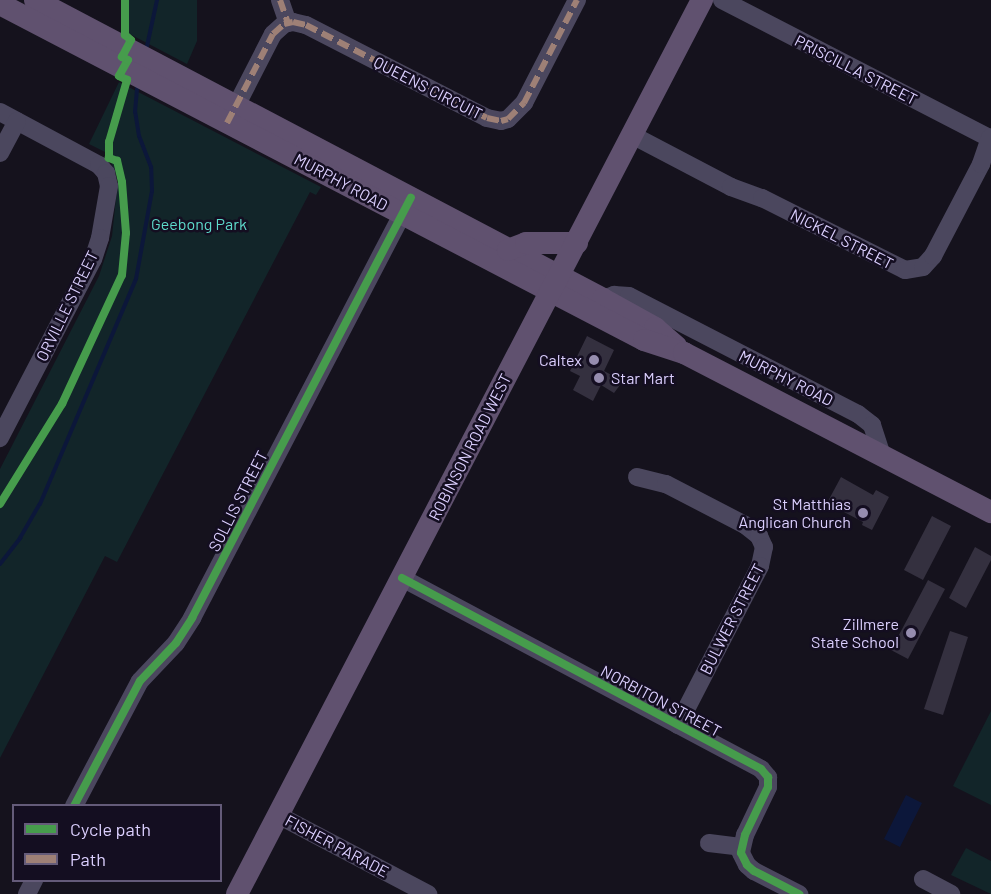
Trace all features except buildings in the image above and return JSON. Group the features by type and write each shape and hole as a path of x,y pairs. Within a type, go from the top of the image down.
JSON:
{"main road":[{"name":"MURPHY ROAD","path":"35,0 231,114"},
{"name":"ROBINSON ROAD WEST","path":"237,894 702,0"},
{"name":"MURPHY ROAD","path":"0,4 231,114 555,284 603,299 656,328 684,353"},
{"name":"MURPHY ROAD","path":"406,206 508,250 555,284 644,340 684,353 991,512"},
{"path":"508,250 526,243 576,243"}],"street":[{"path":"231,114 273,34 288,22 280,0"},
{"name":"QUEENS CIRCUIT","path":"288,22 306,25 487,118 501,121 508,119 520,109 577,0"},
{"name":"PRISCILLA STREET","path":"722,0 991,138"},
{"path":"0,112 17,121 0,153"},
{"name":"ORVILLE STREET","path":"0,438 93,258 109,196 108,179 102,168 17,121"},
{"name":"NICKEL STREET","path":"632,135 731,187 770,202 905,270 923,267 933,256 981,164 991,138"},
{"name":"SOLLIS STREET","path":"75,804 140,681 176,643 192,618 406,206"},
{"name":"MURPHY ROAD","path":"603,299 614,295 629,297 858,414 872,425 882,456"},
{"name":"BULWER STREET","path":"638,477 666,484 745,525 759,536 764,547 760,566 678,726"},
{"name":"NORBITON STREET","path":"402,578 765,772 768,782 766,794 741,847"},
{"name":"FISHER PARADE","path":"278,815 428,894"},
{"path":"709,843 741,847 743,858 754,871 799,894"},
{"path":"923,879 951,894"}],"green space":[{"path":"122,0 197,0 197,41 187,64 122,30"},
{"name":"Geebong Park","path":"119,82 321,187 316,195 310,192 117,562 105,556 0,758 0,469 99,276 112,236 118,179 107,153 89,144"},
{"path":"991,711 991,805 953,786"},
{"path":"966,848 991,861 991,894 951,875"}],"water":[{"path":"906,795 922,803 900,847 884,839"}],"waterway":[{"path":"147,46 157,0"},
{"path":"0,564 20,538 40,504 136,279 152,191 151,167 139,136 135,112 137,88"}],"marked path":[{"path":"280,0 288,23"},
{"path":"227,123 273,34 284,24 293,22 306,25 487,118 501,121 508,119 524,103 577,0"}],"cycle path":[{"path":"0,504 62,404 122,275 126,233 122,182 117,161 109,158 109,142 127,80 119,76 128,60 122,57 131,40 125,35 125,0"},
{"path":"75,804 140,681 176,643 192,618 411,198"},
{"path":"402,578 761,769 768,777 768,787 745,835 741,853 747,865 754,871 799,894"}],"place":[{"name":"Caltex","path":"594,360"},
{"name":"Star Mart","path":"599,378"},
{"name":"St Matthias Anglican Church","path":"863,513"},
{"name":"Zillmere State School","path":"911,633"}]}
